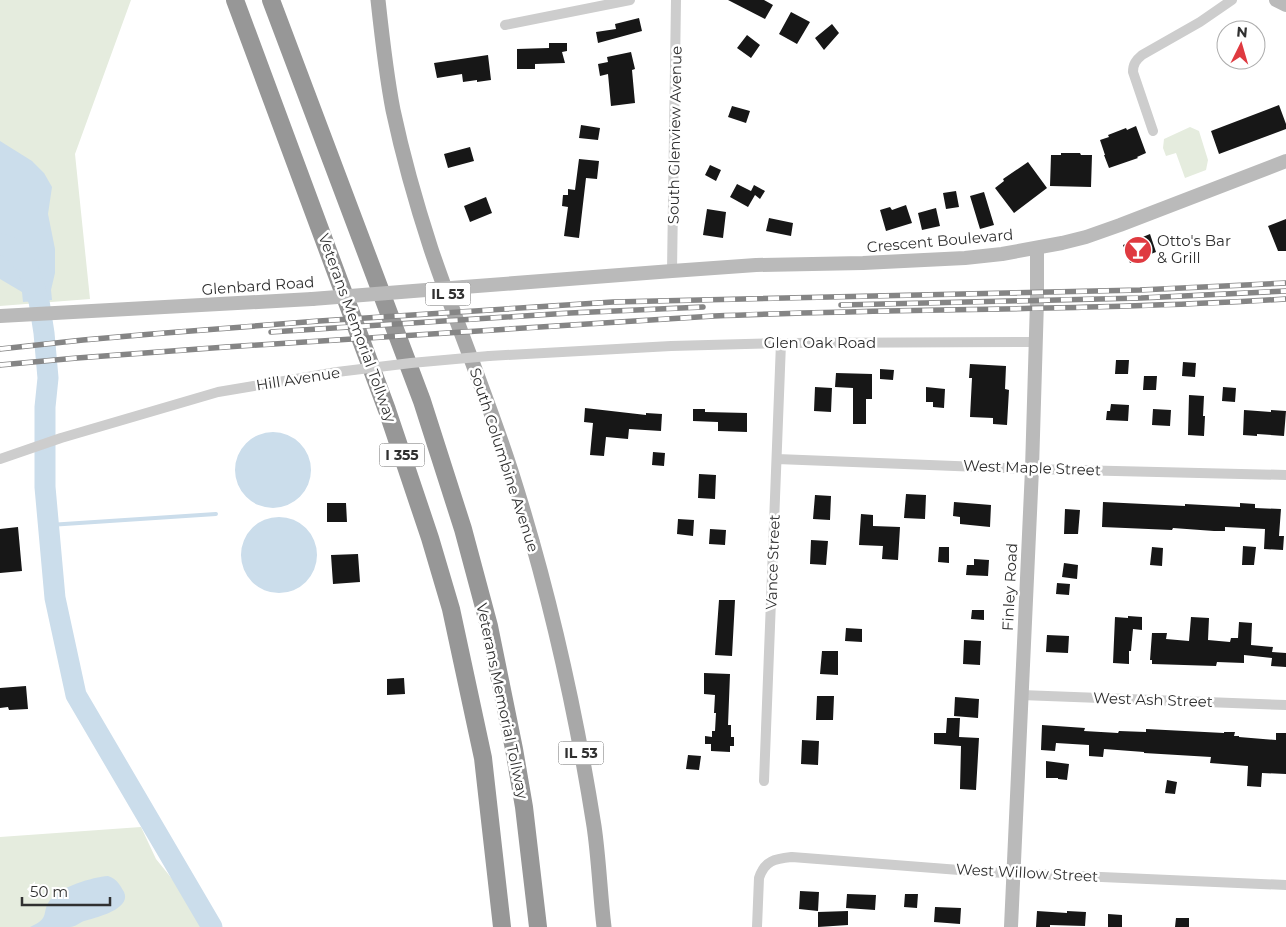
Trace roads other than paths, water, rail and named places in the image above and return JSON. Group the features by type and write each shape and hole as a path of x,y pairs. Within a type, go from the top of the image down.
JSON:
{"highway":[{"name":"Veterans Memorial Tollway","path":"235,0 388,410 451,609 483,758 502,927"},
{"name":"Veterans Memorial Tollway","path":"271,0 422,401 463,529 489,626 514,749 524,807 538,927"}],"main road":[{"name":"South Columbine Avenue","path":"378,0 393,108 415,197 431,250 511,470 543,581 561,653 594,829 604,927"}],"street":[{"path":"505,25 630,0"},
{"name":"South Glenview Avenue","path":"672,270 676,0"},
{"path":"1153,131 1133,72 1136,60 1200,22 1232,0"},
{"path":"1276,0 1286,6"},
{"name":"Crescent Boulevard","path":"672,270 756,265 863,263 965,258 1037,248 1086,237 1112,228 1286,161"},
{"name":"Finley Road","path":"1011,927 1032,469 1037,248"},
{"name":"Glenbard Road","path":"0,316 312,299 672,270"},
{"name":"Glen Oak Road","path":"605,350 781,343 1036,342"},
{"name":"Vance Street","path":"764,781 781,343"},
{"name":"Hill Avenue","path":"0,459 61,438 218,392 337,372 411,363 489,356 605,350"},
{"name":"West Maple Street","path":"777,459 1032,469 1286,475"},
{"name":"West Ash Street","path":"1021,695 1286,705"},
{"name":"West Willow Street","path":"757,927 762,871 770,862 792,857 1013,873 1286,885"}],"water":[{"path":"0,141 32,161 44,173 52,187 48,214 55,249 55,273 51,290 52,300 23,302 22,292 0,279"},
{"path":"266,432 280,432 294,438 305,449 311,463 308,485 300,497 280,508 266,508 252,502 241,491 235,477 235,463 241,449 252,438"},
{"path":"279,517 294,520 306,528 314,540 317,555 314,570 306,582 294,590 279,593 264,590 252,582 244,570 241,555 244,540 252,528 264,520"},
{"path":"108,876 120,885 124,892 125,898 118,908 72,927 30,927 41,921 47,904 54,895 68,887 85,881"}],"waterway":[{"path":"0,244 10,247 27,266 39,301 48,378 45,407 45,487 55,598 76,695 212,927"},
{"path":"49,525 216,514"}],"railway":[{"path":"0,349 83,340 319,321 613,302 1140,290 1286,283"},
{"path":"841,305 1141,298 1286,291"},
{"path":"0,365 226,347 714,316 1143,306 1286,299"},
{"path":"271,332 570,313 703,307"}],"place":[{"name":"Otto's Bar & Grill","path":"1138,250"}]}
